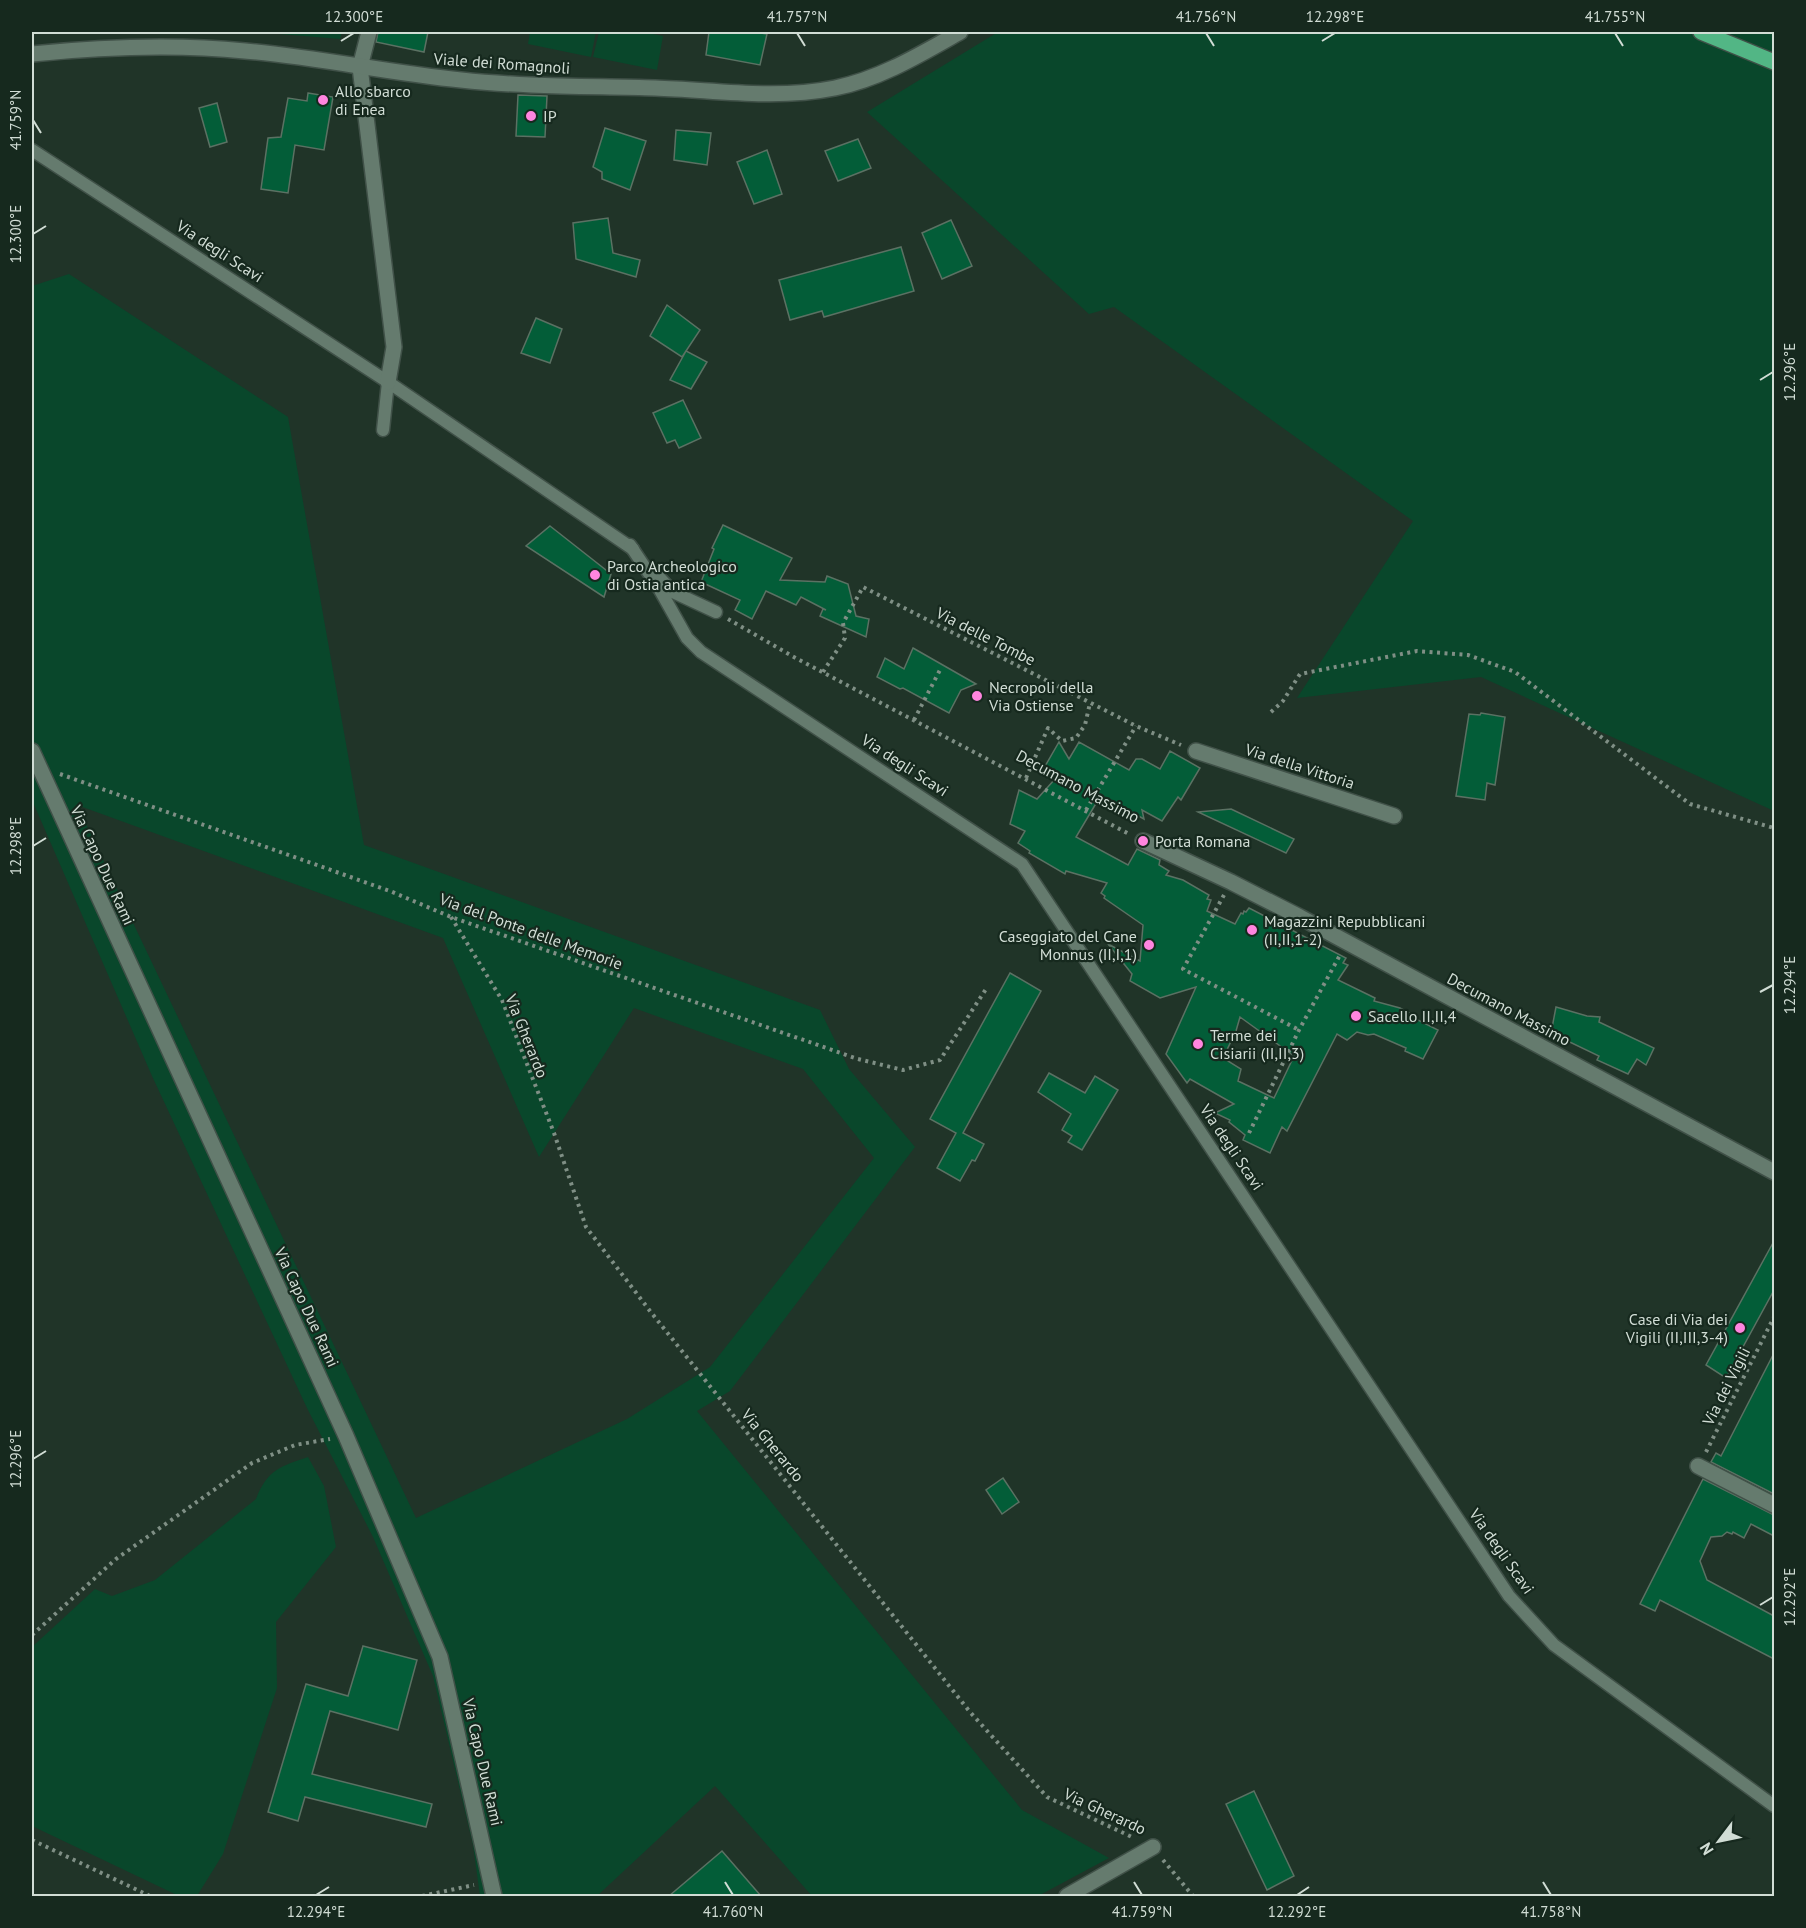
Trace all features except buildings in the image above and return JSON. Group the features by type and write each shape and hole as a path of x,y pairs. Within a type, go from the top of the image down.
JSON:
{"main road":[{"path":"1701,32 1774,62"}],"street":[{"path":"369,32 360,67 394,347 388,382"},
{"name":"Viale dei Romagnoli","path":"32,54 126,47 222,49 476,81 788,95 838,88 870,77 910,60 960,32"},
{"name":"Via della Vittoria","path":"1196,751 1394,816"},
{"name":"Via Capo Due Rami","path":"34,758 346,1436 440,1657 493,1889"},
{"name":"Decumano Massimo","path":"1143,841 1231,882 1774,1172"},
{"path":"1698,1466 1774,1505"},
{"path":"1067,1896 1153,1847"}],"lane":[{"name":"Via degli Scavi","path":"32,150 388,382 630,545 674,592 716,612"},
{"path":"383,430 388,382"},
{"name":"Via degli Scavi","path":"630,545 660,590 687,638 701,652 1022,864 1509,1596 1554,1645 1774,1806"}],"path":[{"name":"Via delle Tombe","path":"824,672 845,638 843,622 862,587 1136,726 1196,751"},
{"name":"Decumano Massimo","path":"716,612 824,672 1143,841"},
{"path":"1271,712 1283,701 1300,674 1417,651 1467,655 1515,672 1690,804 1774,828"},
{"path":"914,720 941,668"},
{"path":"1026,778 1048,728 1062,741 1076,738 1085,725 1090,703"},
{"path":"1086,810 1136,726"},
{"name":"Via del Ponte delle Memorie","path":"34,758 451,916 858,1059 903,1070 940,1060 986,989"},
{"path":"1231,882 1183,969 1299,1030"},
{"name":"Via Gherardo","path":"451,916 502,1000 554,1133 586,1227 650,1311 970,1712 1047,1797 1153,1847 1192,1896"},
{"path":"1249,1134 1299,1030 1347,943"},
{"name":"Via dei Vigili","path":"1698,1466 1774,1317"},
{"path":"32,1635 116,1559 252,1463 295,1445 346,1436"},
{"path":"32,1840 150,1896"},
{"path":"422,1896 493,1889"}],"green space":[{"path":"255,32 342,32 340,39"},
{"path":"530,32 596,32 591,57 528,44"},
{"path":"599,32 643,32 663,36 657,70 593,57"},
{"path":"998,32 1774,32 1774,811 1481,677 1297,698 1413,521 1114,307 1089,314 867,112"},
{"path":"69,274 288,417 364,845 820,1010 849,1069 915,1147 730,1391 697,1411 1022,1810 1109,1858 1038,1896 812,1896 715,1786 597,1896 480,1896 473,1845 433,1676 373,1537 307,1408 152,1076 32,800 32,286","holes":["77,805 443,938 539,1157 634,1008 803,1069 874,1158 710,1367 627,1419 416,1518"]},
{"path":"308,1457 324,1486 336,1547 276,1622 277,1688 223,1854 197,1896 179,1896 32,1826 32,1647 95,1589 112,1596 155,1580 256,1499 265,1481 276,1470"}],"place":[{"name":"Allo sbarco di Enea","path":"323,100"},
{"name":"IP","path":"531,116"},
{"name":"Parco Archeologico di Ostia antica","path":"595,575"},
{"name":"Necropoli della Via Ostiense","path":"977,696"},
{"name":"Porta Romana","path":"1143,841"},
{"name":"Magazzini Repubblicani (II,II,1-2)","path":"1252,930"},
{"name":"Caseggiato del Cane Monnus (II,I,1)","path":"1149,945"},
{"name":"Sacello II,II,4","path":"1356,1016"},
{"name":"Terme dei Cisiarii (II,II,3)","path":"1198,1044"},
{"name":"Case di Via dei Vigili (II,III,3-4)","path":"1740,1328"}]}
